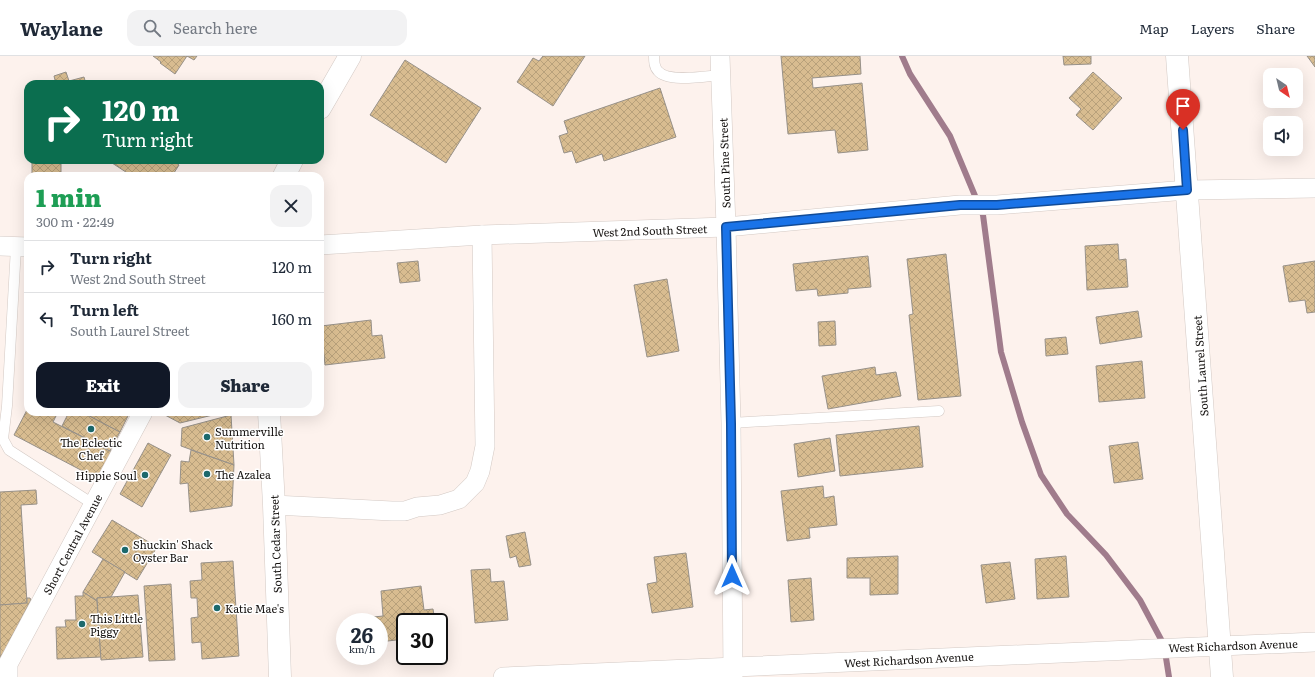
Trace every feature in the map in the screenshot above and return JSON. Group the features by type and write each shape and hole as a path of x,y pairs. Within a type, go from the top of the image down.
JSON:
{"street":[{"path":"324,101 350,56"},
{"name":"South Pine Street","path":"720,56 731,424 733,672"},
{"name":"South Laurel Street","path":"1178,56 1222,677"},
{"name":"West 2nd South Street","path":"324,245 482,235 726,227 960,205 997,205 1187,190 1315,188"},
{"path":"274,506 405,511 440,505 459,498 475,483 480,471 485,446 482,235"},
{"name":"Short Central Avenue","path":"8,677 8,664 141,416"},
{"name":"South Cedar Street","path":"269,416 280,677"},
{"name":"West Richardson Avenue","path":"503,677 733,672 1151,649 1315,642"}],"lane":[{"path":"654,56 654,65 658,72 664,75 679,78 720,75"},
{"path":"15,247 7,406 3,439 10,450 95,500"},
{"path":"731,424 939,412"}],"building":[{"path":"153,56 187,56 175,74"},
{"path":"187,56 197,56 194,60"},
{"path":"543,56 585,56 553,106 517,82 533,58 539,61"},
{"path":"781,56 860,56 861,74 812,78 813,88 862,83 868,150 838,153 835,130 788,134"},
{"path":"1063,56 1091,56 1091,64 1064,65"},
{"path":"1307,56 1315,56 1315,67"},
{"path":"405,60 481,108 446,163 370,115"},
{"path":"66,72 69,80 55,80 54,76"},
{"path":"1093,72 1122,98 1093,130 1076,115 1081,109 1069,98"},
{"path":"84,77 85,80 73,80"},
{"path":"660,88 676,137 604,161 602,154 576,163 572,151 564,153 559,136 568,133 564,121"},
{"path":"32,164 61,164 61,172 32,172"},
{"path":"114,164 179,165 175,172 126,172"},
{"path":"1118,244 1119,260 1126,259 1128,287 1087,290 1085,246"},
{"path":"946,254 961,396 918,400 909,315 913,314 907,259"},
{"path":"868,256 871,287 848,289 848,293 818,296 817,289 796,291 793,264"},
{"path":"418,261 420,281 400,283 397,263"},
{"path":"1315,261 1315,312 1307,313 1305,300 1289,302 1283,266"},
{"path":"667,279 679,351 647,357 634,285"},
{"path":"1138,311 1142,337 1100,344 1096,317"},
{"path":"371,320 372,336 382,335 385,358 325,365 324,326"},
{"path":"835,321 836,345 819,346 818,322"},
{"path":"1066,337 1068,354 1046,356 1045,339"},
{"path":"1142,361 1145,398 1099,402 1096,366"},
{"path":"875,367 876,375 896,372 901,396 828,409 822,376"},
{"path":"24,416 56,416 53,422 112,452 98,479 14,435"},
{"name":"The Eclectic Chef","path":"67,416 90,416 120,432 110,451 62,426"},
{"path":"90,416 128,416 120,432"},
{"path":"167,416 209,416 180,423"},
{"name":"Summerville Nutrition","path":"231,416 234,465 181,446 182,428"},
{"path":"919,426 923,467 840,476 836,435"},
{"path":"830,438 835,471 798,477 794,444"},
{"path":"1138,442 1143,479 1114,483 1109,446"},
{"name":"Hippie Soul","path":"148,443 171,455 142,507 120,494"},
{"name":"The Azalea","path":"191,450 234,465 232,506 190,512 188,483 180,484 181,461 189,462"},
{"path":"823,486 824,498 834,496 837,525 809,528 810,538 787,541 781,491"},
{"path":"36,490 37,504 21,505 27,603 0,605 0,492"},
{"name":"Shuckin' Shack Oyster Bar","path":"112,520 157,547 137,580 92,552"},
{"path":"525,532 531,565 519,567 516,556 510,558 506,536"},
{"path":"686,553 693,607 652,613 647,584 657,582 654,557"},
{"path":"898,556 898,594 870,595 870,578 847,578 847,558"},
{"path":"1066,556 1069,597 1037,599 1035,559"},
{"path":"103,559 125,572 111,597 97,598 97,601 83,592"},
{"name":"Katie Mae's","path":"233,561 239,656 202,659 201,642 192,643 191,618 198,617 197,598 191,598 190,581 202,580 201,563"},
{"path":"1010,562 1015,599 986,603 981,565"},
{"path":"490,569 491,582 504,581 508,620 475,623 471,570"},
{"path":"811,578 814,620 791,622 788,580"},
{"path":"171,584 175,660 149,661 144,586"},
{"path":"421,586 424,610 433,609 434,613 396,613 396,640 388,641 388,613 383,613 381,591"},
{"name":"This Little Piggy","path":"83,592 97,601 101,657 57,659 56,627 66,627 65,620 76,620 75,596 83,596"},
{"path":"138,595 143,657 101,660 97,598"},
{"path":"27,598 30,598 31,600 0,659 0,605 27,603"}],"waterway":[{"path":"902,56 910,74 950,136 983,215 1001,352 1022,422 1041,475 1067,514 1106,555 1140,600 1164,645 1169,677"}],"place":[{"name":"The Eclectic Chef","path":"91,429"},
{"name":"Summerville Nutrition","path":"207,437"},
{"name":"The Azalea","path":"207,474"},
{"name":"Hippie Soul","path":"145,475"},
{"name":"Shuckin' Shack Oyster Bar","path":"125,550"},
{"name":"Katie Mae's","path":"217,608"},
{"name":"This Little Piggy","path":"82,624"}],"route":[{"path":"732,576 731,424 726,227 960,205 997,205 1187,190 1183,130"}]}
